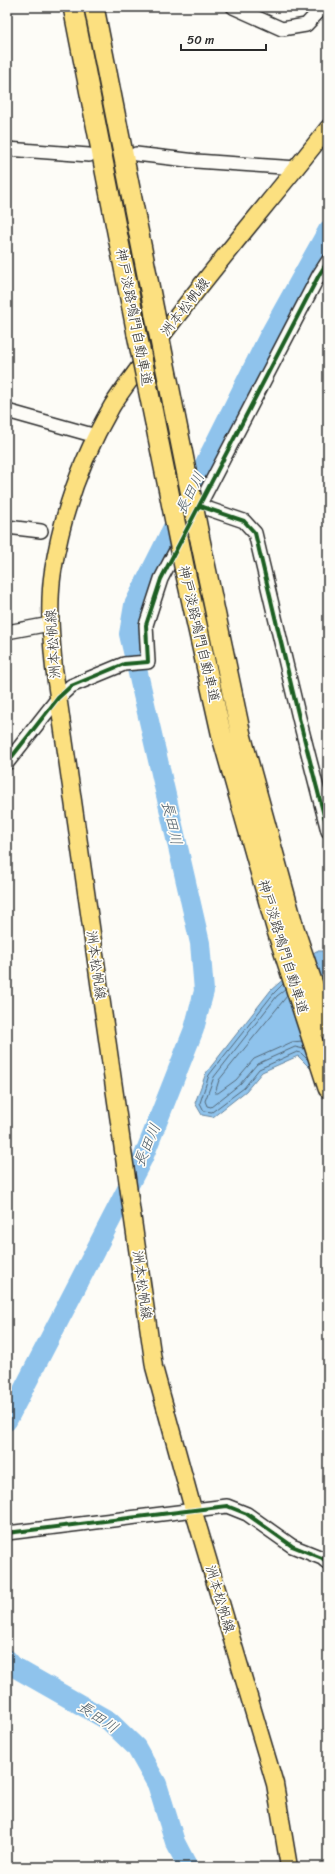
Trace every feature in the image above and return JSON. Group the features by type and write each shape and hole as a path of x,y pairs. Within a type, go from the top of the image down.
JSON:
{"highway":[{"name":"神戸淡路鳴門自動車道","path":"73,7 185,571 222,737 286,929 328,1029"},
{"name":"神戸淡路鳴門自動車道","path":"94,7 199,535 241,735 286,929 328,1088"}],"main road":[{"name":"洲本松帆線","path":"289,1867 275,1784 193,1509 154,1367 58,698 50,624 52,572 60,534 76,485 96,436 113,405 178,314 328,128"}],"street":[{"path":"233,7 282,29 306,25 323,7"},
{"path":"7,149 89,154"},
{"path":"136,154 196,161 297,168"},
{"path":"7,763 58,698 71,686 124,664 148,662 146,625 161,579 319,275 328,261"},
{"path":"7,411 96,436"},
{"path":"200,506 244,521 255,533 300,722 328,831"},
{"path":"7,527 41,531"},
{"path":"7,632 50,624"},
{"path":"7,1533 227,1506 247,1514 292,1546 322,1558 328,1563"}],"water":[{"path":"316,951 328,951 328,1080 316,1074 298,1056 262,1072 246,1091 213,1117 202,1115 195,1103 206,1073 271,990"}],"waterway":[{"name":"長田川","path":"7,1421 143,1158 194,1029 204,991 200,943 129,634 134,605 269,336 328,230"},
{"name":"長田川","path":"7,1659 14,1667 109,1721 136,1747 157,1784 175,1842 188,1867"}],"cycle path":[{"path":"7,763 58,698 71,686 124,664 148,662 146,625 161,579 319,275 328,261"},
{"path":"200,506 244,521 255,533 300,722 328,831"},
{"path":"7,1533 227,1506 247,1514 292,1546 322,1558 328,1563"}]}
